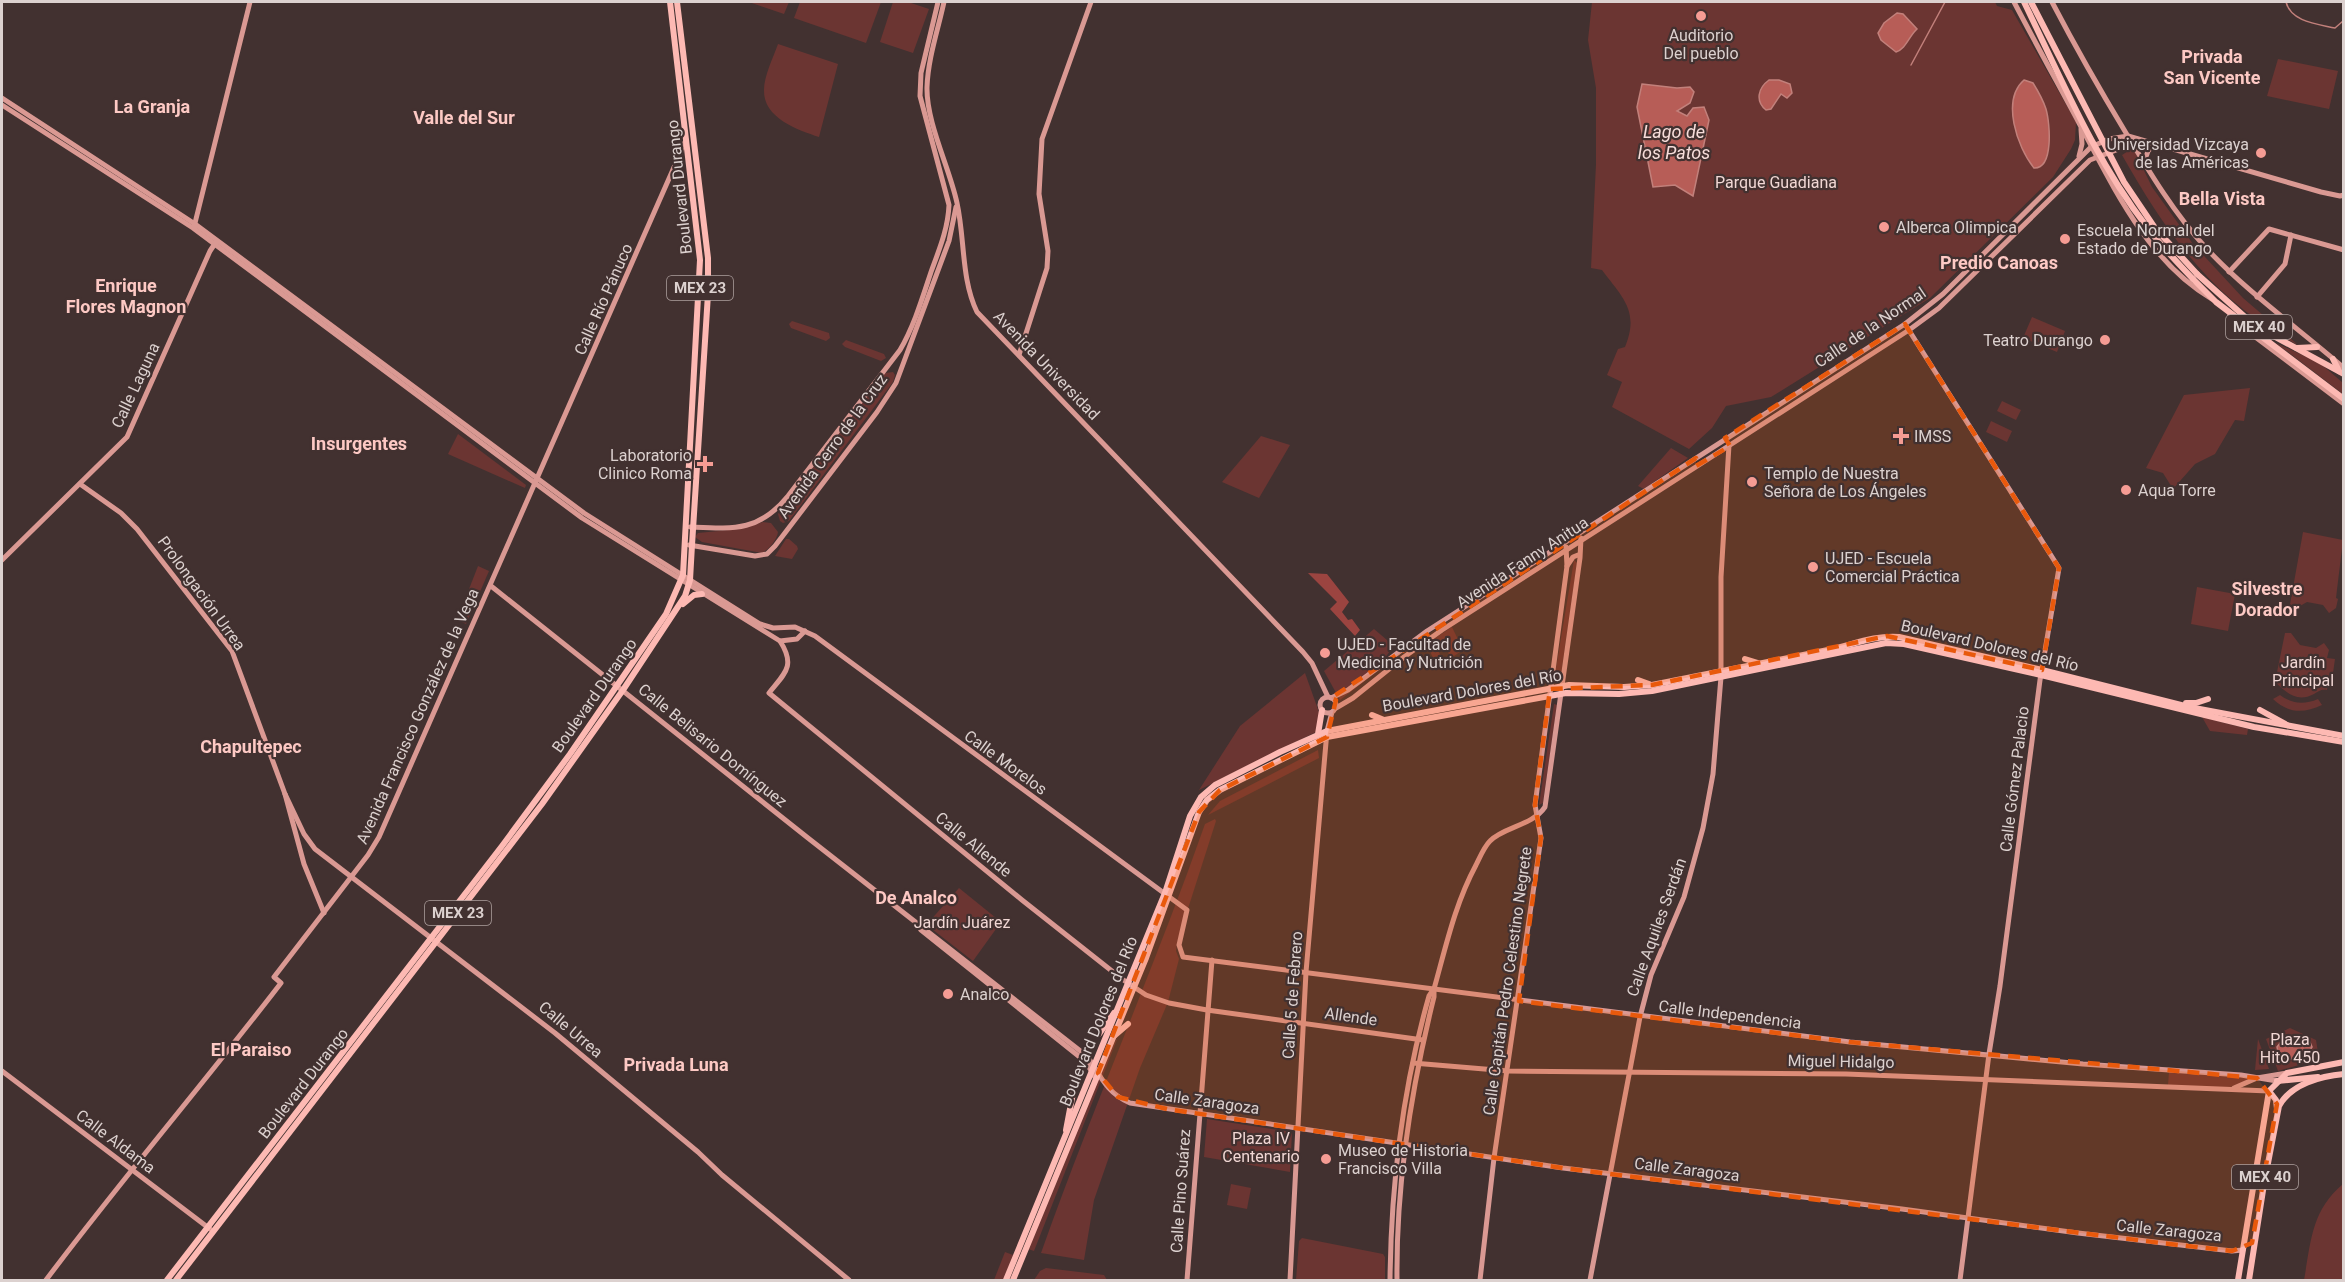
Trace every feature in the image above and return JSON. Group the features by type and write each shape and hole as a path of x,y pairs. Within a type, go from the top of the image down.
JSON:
{"main road":[{"name":"Boulevard Durango","path":"167,1281 211,1229 542,804 678,609 689,583 692,545 689,527 700,260 670,2"},
{"name":"Boulevard Durango","path":"434,940 539,797 666,614 682,578 689,527 708,294 708,258 677,2"},
{"name":"MEX 40","path":"2024,2 2089,133 2118,186 2146,227 2195,276 2245,318 2294,348 2332,363 2342,371"},
{"name":"MEX 40","path":"2031,2 2124,182 2155,228 2216,302 2343,399"},
{"path":"2294,348 2317,347"},
{"path":"678,609 691,597 702,594"},
{"path":"1856,637 1871,637"},
{"name":"Boulevard Dolores del Río","path":"1006,1281 1067,1133 1114,1036 1196,819 1207,800 1231,784 1327,737 1385,720 1550,689 1574,692 1634,693 1721,674 1758,663 1842,646 1871,637 1899,637 2176,704 2343,736"},
{"name":"Boulevard Dolores del Río","path":"1167,894 1190,816 1206,791 1318,734 1327,737 1549,696 1576,685 1624,687 1652,685 1886,643 2042,672 2192,713 2254,727 2343,742"},
{"path":"1744,659 1758,663"},
{"path":"1638,680 1652,685"},
{"path":"2176,704 2196,703 2208,699"},
{"path":"2259,710 2290,727"},
{"path":"1318,734 1322,713"},
{"path":"1322,713 1327,737"},
{"path":"2192,713 2200,722"},
{"path":"1372,714 1385,720"},
{"path":"1365,730 1378,734"},
{"name":"Boulevard Dolores del Río","path":"1013,1281 1118,1008 1132,985"},
{"path":"1099,1034 1118,1008"},
{"path":"1114,1036 1128,1024"},
{"path":"2277,1111 2276,1100 2268,1091 2287,1073 2343,1062"},
{"path":"2277,1081 2343,1074"},
{"path":"2277,1111 2286,1096 2304,1085 2329,1076"},
{"name":"MEX 40","path":"2238,1281 2268,1091"},
{"path":"1067,1133 1066,1126 1072,1093"},
{"name":"MEX 40","path":"2249,1281 2277,1111"},
{"path":"2243,1250 2250,1246 2258,1224"},
{"name":"Boulevard Durango","path":"176,1281 211,1229"}],"street":[{"path":"194,226 250,2"},
{"name":"Avenida Cerro de la Cruz","path":"689,527 733,528 755,523 770,516 788,496 906,339 942,241 949,205 920,96 921,73 938,2"},
{"name":"Avenida Universidad","path":"945,2 931,58 927,88 928,101 942,156 957,201 974,306 984,320 1308,657 1329,698"},
{"path":"1018,355 1047,268 1048,252 1039,194 1042,139 1091,2"},
{"path":"2014,2 2096,156 2142,232 2176,272 2199,292 2216,302 2246,330 2343,404"},
{"path":"2052,2 2087,68 2128,136 2135,142 2144,163 2184,223 2229,272 2317,347 2332,363"},
{"path":"2,98 194,226 582,518 682,578 702,594 780,641 797,639 805,631 792,626 773,628 765,626 689,583"},
{"path":"2,105 194,226"},
{"path":"2080,125 2082,144 2079,158 2085,165"},
{"name":"Calle Río Pánuco","path":"536,482 687,138 693,130"},
{"name":"Calle de la Normal","path":"1725,438 1905,324 1943,294 2091,147 2109,139 2128,136"},
{"path":"2135,142 2154,144 2342,196"},
{"name":"Calle de la Normal","path":"1730,446 1909,330 1939,308 2085,165 2096,156 2135,142"},
{"path":"2144,163 2148,151 2154,144"},
{"name":"Avenida Cerro de la Cruz","path":"685,544 755,556 767,554 775,546 877,412 896,382 949,241 957,201"},
{"path":"2229,272 2270,229 2343,250"},
{"path":"2257,297 2285,264 2291,235"},
{"name":"Calle Laguna","path":"2,560 122,442 131,429 216,242"},
{"name":"Calle Gómez Palacio","path":"1905,324 2059,568 2042,672 1960,1281"},
{"path":"1725,438 1730,446"},
{"name":"Avenida Fanny Anitua","path":"1334,710 1353,698 1420,644 1725,438"},
{"name":"Avenida Fanny Anitua","path":"1580,536 1730,446"},
{"name":"Calle Aquiles Serdán","path":"1590,1281 1640,1017 1651,975 1684,897 1707,812 1716,755 1721,674 1721,577 1730,446"},
{"path":"1692,468 1696,464 1696,458"},
{"name":"Avenida Francisco González de la Vega","path":"131,1170 281,983 274,977 324,914 379,837 536,482"},
{"name":"Prolongación Urrea","path":"80,484 121,513 137,529 232,651 285,794 304,864 324,914"},
{"path":"1390,1281 1393,1198 1429,996 1434,989 1463,888 1486,845 1494,837 1543,810 1579,557 1580,536"},
{"path":"1568,546 1579,557"},
{"name":"Avenida Fanny Anitua","path":"1329,698 1348,690 1427,631 1568,546"},
{"name":"Calle Capitán Pedro Celestino Negrete","path":"1480,1281 1494,1158 1519,1001 1541,838 1535,805 1568,546"},
{"path":"1567,566 1573,557 1579,557"},
{"name":"Calle Belisario Domínguez","path":"491,586 1089,1057 1095,1072"},
{"name":"Calle Morelos","path":"805,631 815,636 1183,907 1187,913 1179,945 1183,957"},
{"name":"Calle Allende","path":"780,641 788,658 787,670 769,693 1013,893 1132,985 1154,998 1169,1003"},
{"path":"1329,698 1335,701 1334,710 1322,713 1321,702 1329,698"},
{"name":"Calle 5 de Febrero","path":"1290,1281 1306,972 1327,737 1334,710"},
{"name":"Calle Urrea","path":"285,794 310,844 555,1033 849,1281"},
{"name":"Calle Belisario Domínguez","path":"918,924 921,930 1086,1062 1095,1072"},
{"name":"Calle Independencia","path":"1183,957 1850,1042 2277,1081"},
{"name":"Calle Pino Suárez","path":"1187,1281 1212,960"},
{"name":"Allende","path":"1169,1003 1420,1040"},
{"name":"Miguel Hidalgo","path":"1416,1063 1508,1071 1846,1074 2268,1091"},
{"name":"Calle Aldama","path":"2,1071 211,1229"},
{"name":"Calle Zaragoza","path":"1095,1072 1111,1092 1130,1103 1297,1130 1494,1158 2078,1233 2243,1250"},
{"path":"2234,1089 2257,1078 2287,1073"},
{"path":"1397,1281 1403,1144"},
{"path":"46,1281 131,1170"}],"highlighted area":[{"path":"1905,324 2059,568 2042,670 1887,636 1652,685 1550,689 1535,805 1541,838 1519,1001 1850,1042 2257,1078 2277,1104 2252,1243 2232,1251 1563,1168 1167,1109 1118,1097 1098,1073 1199,812 1220,790 1327,737 1336,700 1331,698 1696,458 1696,466 1730,446 1725,438"}],"green space":[{"path":"749,2 789,2 784,14"},
{"path":"800,2 881,2 866,43 794,18"},
{"path":"893,2 908,2 929,9 913,53 880,42"},
{"name":"Parque Guadiana","path":"1592,2 1995,2 1997,6 2012,10 2076,122 2075,140 2053,177 1930,298 1771,397 1726,406 1712,428 1689,449 1612,407 1622,382 1607,375 1618,349 1625,347 1631,324 1627,305 1616,288 1602,270 1591,268 1596,164 1596,88 1588,40"},
{"path":"778,44 838,64 819,137 801,131 783,121 769,108 765,100 765,79"},
{"path":"2278,59 2338,71 2329,109 2267,96"},
{"path":"2133,148 2152,187 2193,244 2243,298 2298,345 2268,328 2242,308 2196,264 2157,213 2122,155"},
{"path":"2032,317 2065,331 2057,352 2023,338"},
{"path":"792,321 829,333 830,338 826,341 791,328 789,324"},
{"path":"846,340 884,354 886,358 881,361 845,347 842,344"},
{"path":"2276,343 2320,363 2343,383 2343,394"},
{"path":"893,372 895,375 893,382 789,521 783,523 780,521 778,514 885,373"},
{"path":"2250,388 2244,421 2235,420 2215,454 2195,464 2173,489 2163,473 2146,468 2184,395"},
{"path":"2002,401 2021,410 2016,420 1997,411"},
{"path":"1991,421 2012,431 2007,442 1986,432"},
{"path":"458,434 526,485 525,488 448,454"},
{"path":"1261,436 1290,445 1259,498 1222,482"},
{"path":"1671,448 1688,458 1644,489 1638,486"},
{"path":"763,522 771,523 778,532 772,544 762,553 702,542 695,537 698,533 739,529"},
{"path":"2303,532 2343,540 2336,598 2338,599 2336,608 2329,613 2323,605 2307,602 2289,610"},
{"path":"786,539 789,539 798,549 792,559 775,556"},
{"path":"1574,560 1577,563 1561,675 1558,676 1555,674"},
{"path":"478,566 489,571 466,624 457,620"},
{"path":"2197,587 2235,594 2228,631 2191,624"},
{"path":"1452,627 1463,650 1451,658 1442,641 1434,644 1446,664 1439,669 1426,644"},
{"path":"1374,629 1394,646 1370,677 1340,700 1324,671"},
{"name":"Jardín Principal","path":"2285,633 2291,633 2300,645 2316,648 2324,643 2329,650 2327,658 2335,659 2332,680 2329,680 2327,690 2320,690 2308,697 2297,697 2275,682"},
{"path":"1305,673 1320,715 1320,730 1199,790 1240,726"},
{"path":"2280,695 2298,703 2318,699 2322,705 2296,711 2284,707 2273,699"},
{"path":"1554,704 1557,705 1543,803 1539,805"},
{"path":"2202,717 2248,729 2247,735 2210,731"},
{"path":"1318,750 1319,758 1208,815 1220,801"},
{"path":"1215,819 1177,943 1176,951 1179,959 1168,1002 1140,1068 1094,1200 1084,1260 1041,1253 1205,824"},
{"name":"Jardín Juárez","path":"959,888 1001,922 973,961 928,926 928,923"},
{"name":"Plaza Hito 450","path":"2290,1028 2316,1040 2319,1059 2278,1071 2266,1039"},
{"path":"1118,1037 1034,1251 1028,1249 1109,1052"},
{"path":"2258,1039 2269,1069 2255,1070"},
{"path":"2169,1072 2253,1078 2228,1088 2168,1085"},
{"name":"Plaza IV Centenario","path":"1207,1119 1292,1132 1290,1172 1204,1157"},
{"path":"1231,1184 1251,1188 1247,1209 1227,1205"},
{"path":"2343,1184 2343,1280 2304,1280 2318,1216 2332,1194"},
{"path":"1302,1238 1383,1254 1385,1280 1296,1280 1299,1241"},
{"path":"1005,1252 1013,1255 1004,1280 994,1280"},
{"path":"1046,1268 1104,1275 1107,1280 1034,1280 1040,1271"}],"shaded area":[{"path":"1308,573 1327,574 1349,602 1342,612 1348,620 1352,619 1360,630 1355,636 1330,609 1337,602"}],"water":[{"path":"1897,13 1903,14 1917,29 1896,52 1881,40 1878,33 1884,23"},
{"path":"1769,80 1779,80 1790,84 1792,93 1787,98 1781,94 1771,109 1766,110 1760,103 1759,95 1762,87"},
{"path":"2024,80 2033,83 2039,92 2049,124 2048,153 2045,161 2034,168 2022,148 2014,124 2013,99"},
{"name":"Lago de los Patos","path":"1642,84 1677,88 1690,87 1694,92 1690,103 1677,111 1687,116 1693,108 1704,107 1709,120 1693,196 1675,185 1653,187 1637,107"},
{"path":"2295,1037 2309,1040 2312,1047 2298,1058 2279,1057 2277,1047 2281,1042"}],"waterway":[{"path":"1911,65 1945,2"},
{"path":"2286,2 2293,14 2306,21 2335,28 2343,21"}],"place":[{"name":"Auditorio Del pueblo","path":"1701,16"},
{"name":"Universidad Vizcaya de las Américas","path":"2261,153"},
{"name":"Alberca Olimpica","path":"1884,227"},
{"name":"Escuela Normal del Estado de Durango","path":"2065,239"},
{"name":"Teatro Durango","path":"2105,340"},
{"name":"IMSS","path":"1901,436"},
{"name":"Laboratorio Clinico Roma","path":"705,464"},
{"name":"Templo de Nuestra Señora de Los Ángeles","path":"1752,482"},
{"name":"Aqua Torre","path":"2126,490"},
{"name":"UJED - Escuela Comercial Práctica","path":"1813,567"},
{"name":"UJED - Facultad de Medicina y Nutrición","path":"1325,653"},
{"name":"Analco","path":"948,994"},
{"name":"Museo de Historia Francisco Villa","path":"1326,1159"}],"district":[{"name":"Privada San Vicente","path":"2212,67"},
{"name":"La Granja","path":"152,107"},
{"name":"Valle del Sur","path":"464,118"},
{"name":"Bella Vista","path":"2222,199"},
{"name":"Predio Canoas","path":"1999,263"},
{"name":"Enrique Flores Magnon","path":"126,296"},
{"name":"Insurgentes","path":"359,444"},
{"name":"Silvestre Dorador","path":"2267,599"},
{"name":"Chapultepec","path":"251,747"},
{"name":"De Analco","path":"916,898"},
{"name":"El Paraiso","path":"251,1050"},
{"name":"Privada Luna","path":"676,1065"}]}
